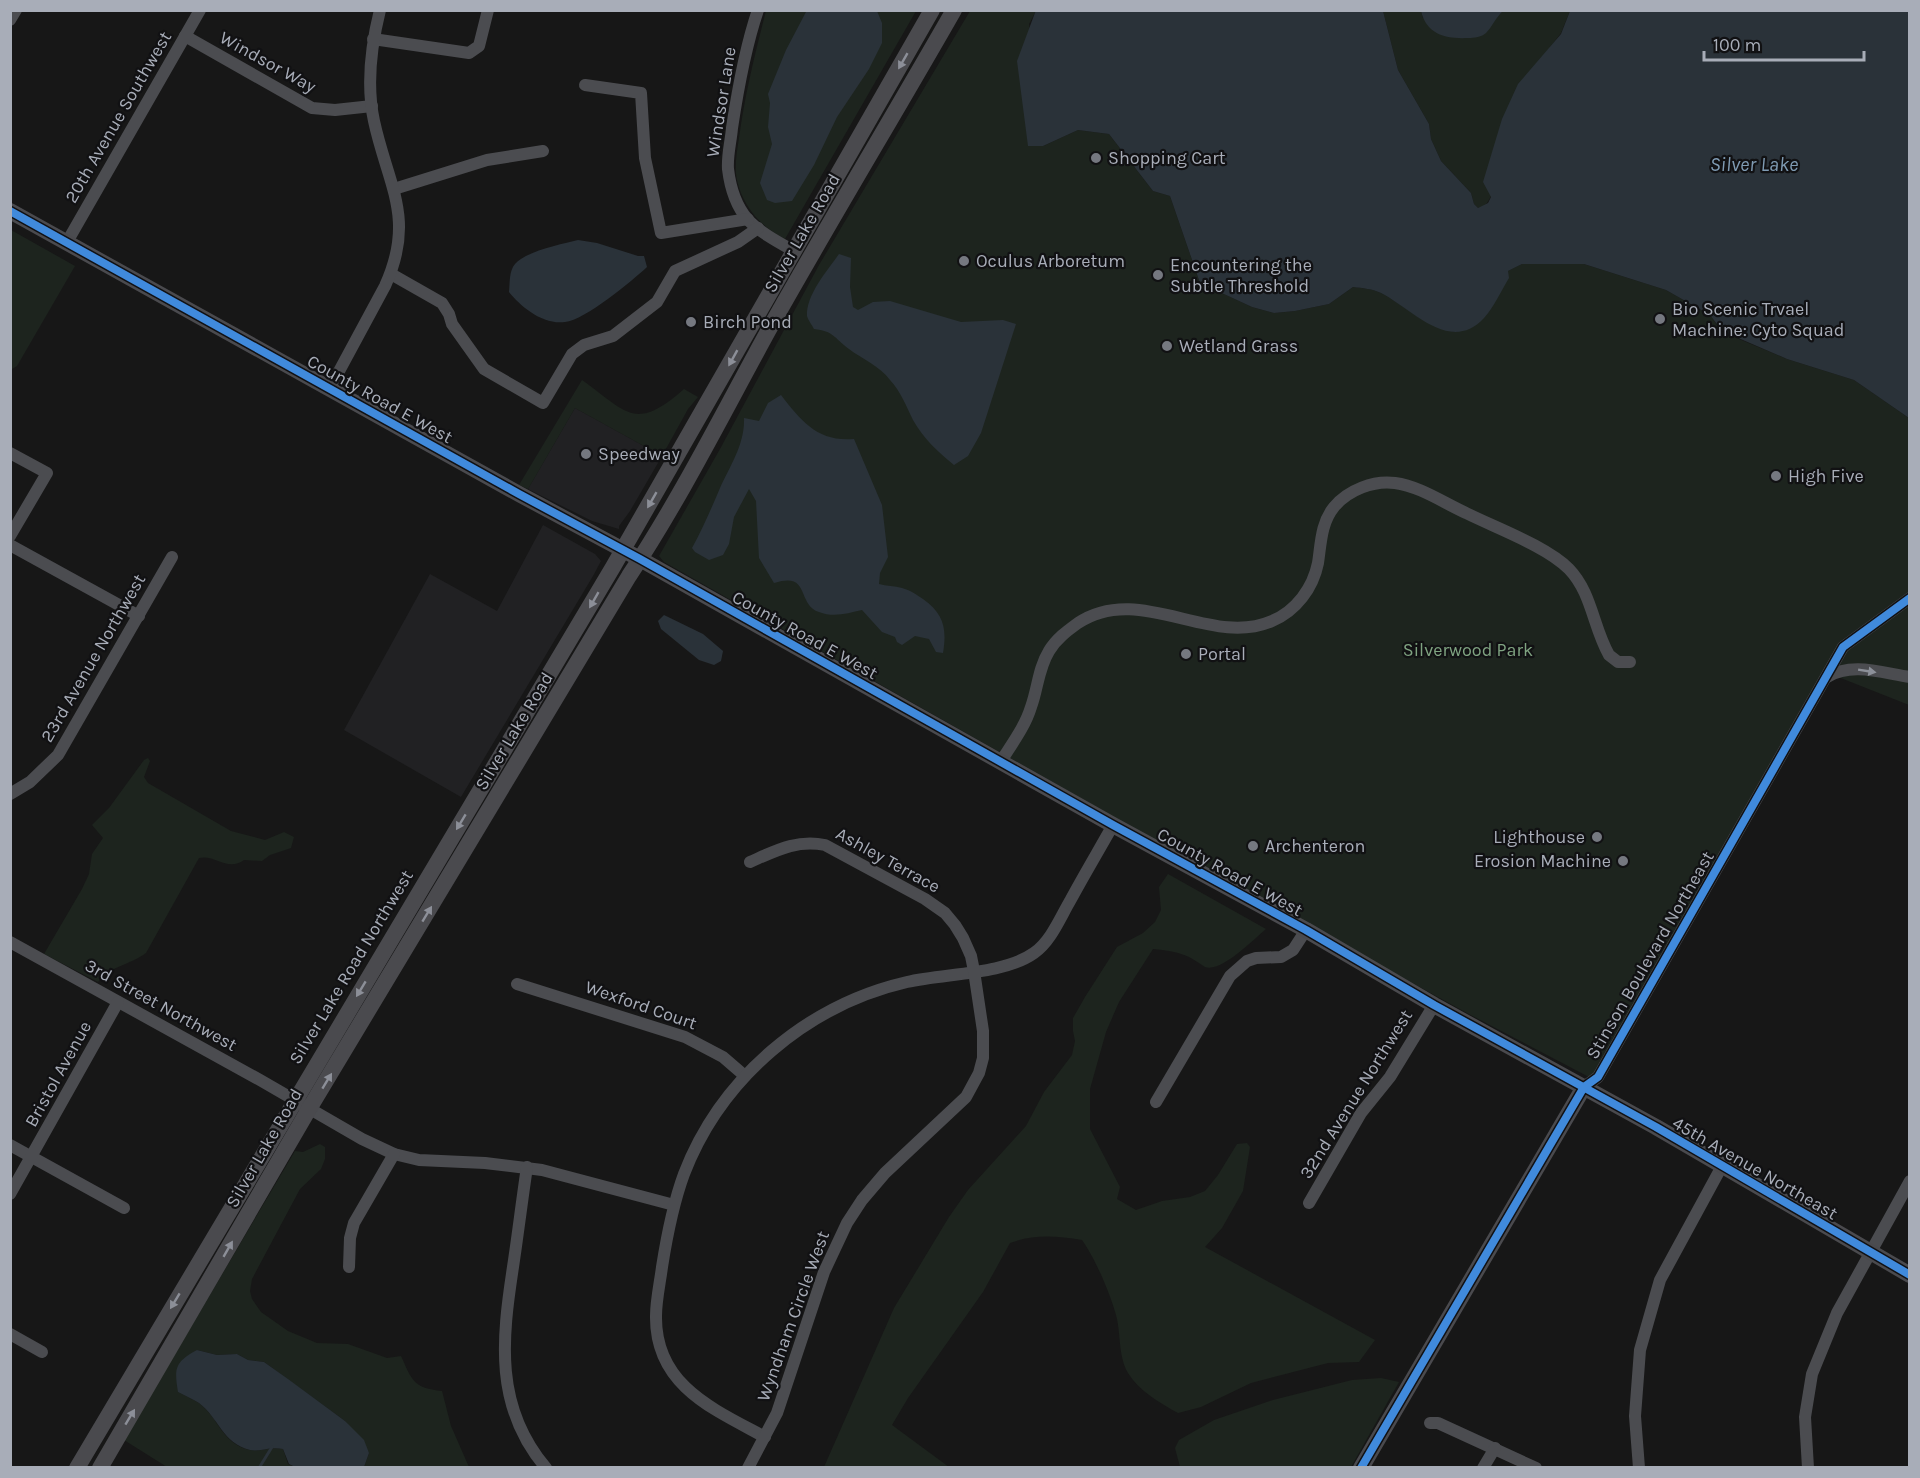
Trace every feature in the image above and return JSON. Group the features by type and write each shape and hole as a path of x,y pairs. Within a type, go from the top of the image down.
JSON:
{"main road":[{"name":"Silver Lake Road Northwest","path":"77,1467 623,550 932,10"},
{"name":"Silver Lake Road","path":"100,1467 309,1110 707,445 772,325 954,10"},
{"name":"County Road E West","path":"10,211 640,559 1000,763 1305,930 1434,1005 1584,1087"},
{"name":"45th Avenue Northeast","path":"1584,1087 1910,1275"},
{"name":"Stinson Boulevard Northeast","path":"1361,1467 1584,1087"}],"street":[{"path":"10,20 16,10"},
{"name":"20th Avenue Southwest","path":"68,242 200,10"},
{"path":"330,388 391,274 400,239 400,223 394,189 381,147 372,106 370,78 380,10"},
{"path":"374,39 469,53 479,46 488,10"},
{"name":"Windsor Lane","path":"758,10 743,67 729,156 729,175 734,194 748,219 794,251"},
{"name":"Windsor Way","path":"185,36 312,108 335,110 372,106"},
{"path":"585,85 641,93 645,158 661,233 748,219"},
{"path":"394,189 487,160 543,151"},
{"path":"391,274 442,303 452,324 484,369 543,403 572,354 584,345 613,336 657,302 675,271 738,242 758,228"},
{"path":"10,453 47,473 10,536"},
{"path":"1000,763 1030,710 1043,663 1058,640 1068,630 1098,613 1124,609 1237,628 1263,625 1275,620 1295,606 1310,586 1315,576 1324,524 1335,505 1357,489 1383,482 1419,490 1560,561 1581,583 1609,655 1618,662 1630,662"},
{"path":"10,545 139,616"},
{"name":"23rd Avenue Northwest","path":"10,794 30,782 58,755 172,557"},
{"name":"Stinson Boulevard Northeast","path":"1584,1087 1598,1077 1848,643 1910,598"},
{"path":"1827,677 1844,669 1910,677"},
{"path":"765,1437 710,1407 677,1380 662,1352 656,1318 667,1233 674,1205 685,1173 713,1118 745,1076 784,1041 806,1025 851,1001 906,982 1014,964 1025,960 1046,942 1113,825"},
{"name":"Ashley Terrace","path":"750,862 790,845 802,843 814,842 836,849 925,899 945,913 963,938 971,956 974,971"},
{"path":"1156,1102 1230,975 1247,961 1256,958 1281,957 1293,950 1305,930"},
{"name":"3rd Street Northwest","path":"10,942 368,1143 394,1154 419,1160 527,1167 573,1177 674,1205"},
{"name":"Wyndham Circle West","path":"747,1467 765,1437 789,1380 824,1272 847,1223 862,1200 885,1173 966,1097 979,1073 984,1039 974,971"},
{"name":"Wexford Court","path":"517,984 685,1037 723,1058 745,1076"},
{"name":"Bristol Avenue","path":"10,1194 33,1158 118,1002"},
{"name":"32nd Avenue Northwest","path":"1309,1203 1361,1113 1390,1077 1434,1005"},
{"path":"10,1145 124,1208"},
{"path":"350,1266 350,1238 354,1223 394,1154"},
{"path":"1639,1467 1635,1416 1640,1350 1660,1280 1722,1166"},
{"path":"527,1167 505,1318 503,1352 510,1398 518,1420 530,1444 546,1467"},
{"path":"1808,1467 1805,1417 1812,1374 1837,1313 1910,1181"},
{"path":"10,1334 42,1352"},
{"path":"1430,1423 1438,1423 1536,1467"},
{"path":"1483,1467 1495,1448"}],"shaded area":[{"path":"575,408 662,456 619,529 592,521 528,489"},
{"path":"543,525 595,554 601,561 461,797 344,730 430,574 497,611"}],"green space":[{"path":"766,11 916,11 785,239 768,229 754,215 744,199 736,175 744,106"},
{"name":"Silverwood Park","path":"970,11 1036,11 1029,24 1043,146 1078,130 1109,134 1153,191 1170,196 1200,283 1252,307 1274,313 1295,311 1329,304 1353,287 1381,293 1425,321 1457,332 1508,271 1522,264 1584,264 1666,290 1710,315 1722,332 1787,359 1854,380 1909,418 1909,705 1823,671 1594,1073 1589,1077 1243,890 664,562 659,556 720,449 819,265"},
{"path":"1383,11 1421,11 1423,18 1498,16 1503,11 1570,11 1561,33 1545,54 1491,196 1483,207 1478,208 1474,204 1471,193 1441,161 1431,139 1429,124 1398,70"},
{"path":"11,230 75,266 17,366 10,369"},
{"path":"582,380 622,409 632,413 642,414 654,410 684,389 698,397 688,409 662,456 575,408 528,489 519,485"},
{"path":"148,758 150,761 144,777 148,783 231,831 265,840 284,832 294,837 291,848 270,855 262,861 244,860 227,864 211,858 199,858 146,953 115,968 98,982 44,954 82,889 89,874 92,854 103,838 92,825 109,808 144,760"},
{"path":"1168,874 1266,929 1237,954 1212,968 1205,967 1181,954 1153,949 1119,1002 1106,1032 1090,1089 1090,1129 1120,1187 1117,1199 1136,1210 1162,1201 1190,1197 1205,1191 1237,1144 1247,1143 1250,1147 1243,1191 1222,1228 1205,1247 1375,1340 1359,1362 1328,1363 1251,1383 1201,1407 1178,1413 1144,1391 1128,1373 1121,1352 1118,1322 1113,1306 1097,1266 1082,1240 1046,1237 1019,1240 1010,1243 983,1292 908,1398 892,1425 949,1467 824,1467 894,1308 949,1217 968,1190 1026,1126 1044,1092 1072,1055 1075,1041 1073,1018 1117,947 1143,933 1155,922 1161,910 1159,887"},
{"path":"320,1144 325,1147 325,1159 321,1169 300,1189 252,1279 250,1291 252,1299 261,1312 288,1331 317,1343 348,1344 387,1358 401,1356 411,1377 419,1385 442,1391 451,1426 469,1467 364,1467 369,1453 345,1421 264,1362 248,1360 237,1354 217,1355 197,1350 178,1392 206,1409 233,1442 250,1450 283,1449 288,1464 295,1467 167,1467 124,1440 295,1151 303,1152"},
{"path":"1381,1378 1399,1382 1351,1467 1180,1467 1175,1448 1179,1440 1214,1420 1273,1400 1352,1380"}],"water":[{"path":"807,10 877,11 882,23 882,43 869,69 837,117 814,165 792,201 775,203 767,200 760,183 772,144 768,127 770,103 768,94 786,50"},
{"name":"Silver Lake","path":"1036,10 1383,11 1398,70 1429,124 1431,139 1441,161 1471,193 1474,204 1478,208 1488,203 1491,197 1483,182 1502,119 1518,84 1561,34 1570,11 1909,11 1909,418 1854,380 1787,359 1722,331 1710,315 1666,290 1584,264 1522,264 1508,271 1509,278 1488,314 1471,328 1458,332 1431,325 1381,293 1367,289 1353,287 1329,304 1274,313 1252,307 1200,283 1170,196 1153,191 1109,134 1078,130 1043,146 1028,146 1017,61"},
{"path":"1421,10 1503,11 1484,34 1460,38 1438,34 1428,25"},
{"path":"578,240 644,256 647,267 620,290 574,320 549,321 533,314 509,292 510,277 515,264 527,255"},
{"path":"839,254 851,258 850,287 853,307 858,310 873,302 890,301 961,322 1003,320 1016,324 981,433 968,456 954,465 921,433 900,394 886,375 830,333 814,329 809,321 807,316 810,300 823,276"},
{"path":"781,395 804,422 821,434 841,439 854,439 882,505 888,557 880,573 879,584 908,590 936,610 944,629 943,653 936,652 929,639 915,636 902,645 895,637 882,632 862,610 836,615 819,612 812,608 802,590 793,581 774,583 759,558 756,501 749,489 734,517 729,544 723,555 709,560 692,548 736,454 744,428 744,418 759,421 768,403"},
{"path":"664,615 703,634 723,651 721,661 714,665 699,660 661,629 658,621"},
{"path":"197,1350 217,1355 237,1354 248,1360 264,1362 345,1421 364,1440 369,1453 364,1467 295,1467 289,1464 283,1449 250,1450 233,1442 206,1409 178,1392 176,1371 178,1366 184,1358"}],"waterway":[{"path":"259,1468 272,1447"}],"cycle path":[{"path":"10,211 640,559 1113,825 1306,930 1434,1005 1656,1127 1910,1275"},
{"path":"1361,1468 1584,1087 1598,1077 1843,647 1910,598"}],"place":[{"name":"Shopping Cart","path":"1096,158"},
{"name":"Oculus Arboretum","path":"964,261"},
{"name":"Encountering the Subtle Threshold","path":"1158,275"},
{"name":"Bio Scenic Trvael Machine: Cyto Squad","path":"1660,319"},
{"name":"Birch Pond","path":"691,322"},
{"name":"Wetland Grass","path":"1167,346"},
{"name":"Speedway","path":"586,454"},
{"name":"High Five","path":"1776,476"},
{"name":"Portal","path":"1186,654"},
{"name":"Lighthouse","path":"1597,837"},
{"name":"Archenteron","path":"1253,846"},
{"name":"Erosion Machine","path":"1623,861"}]}
